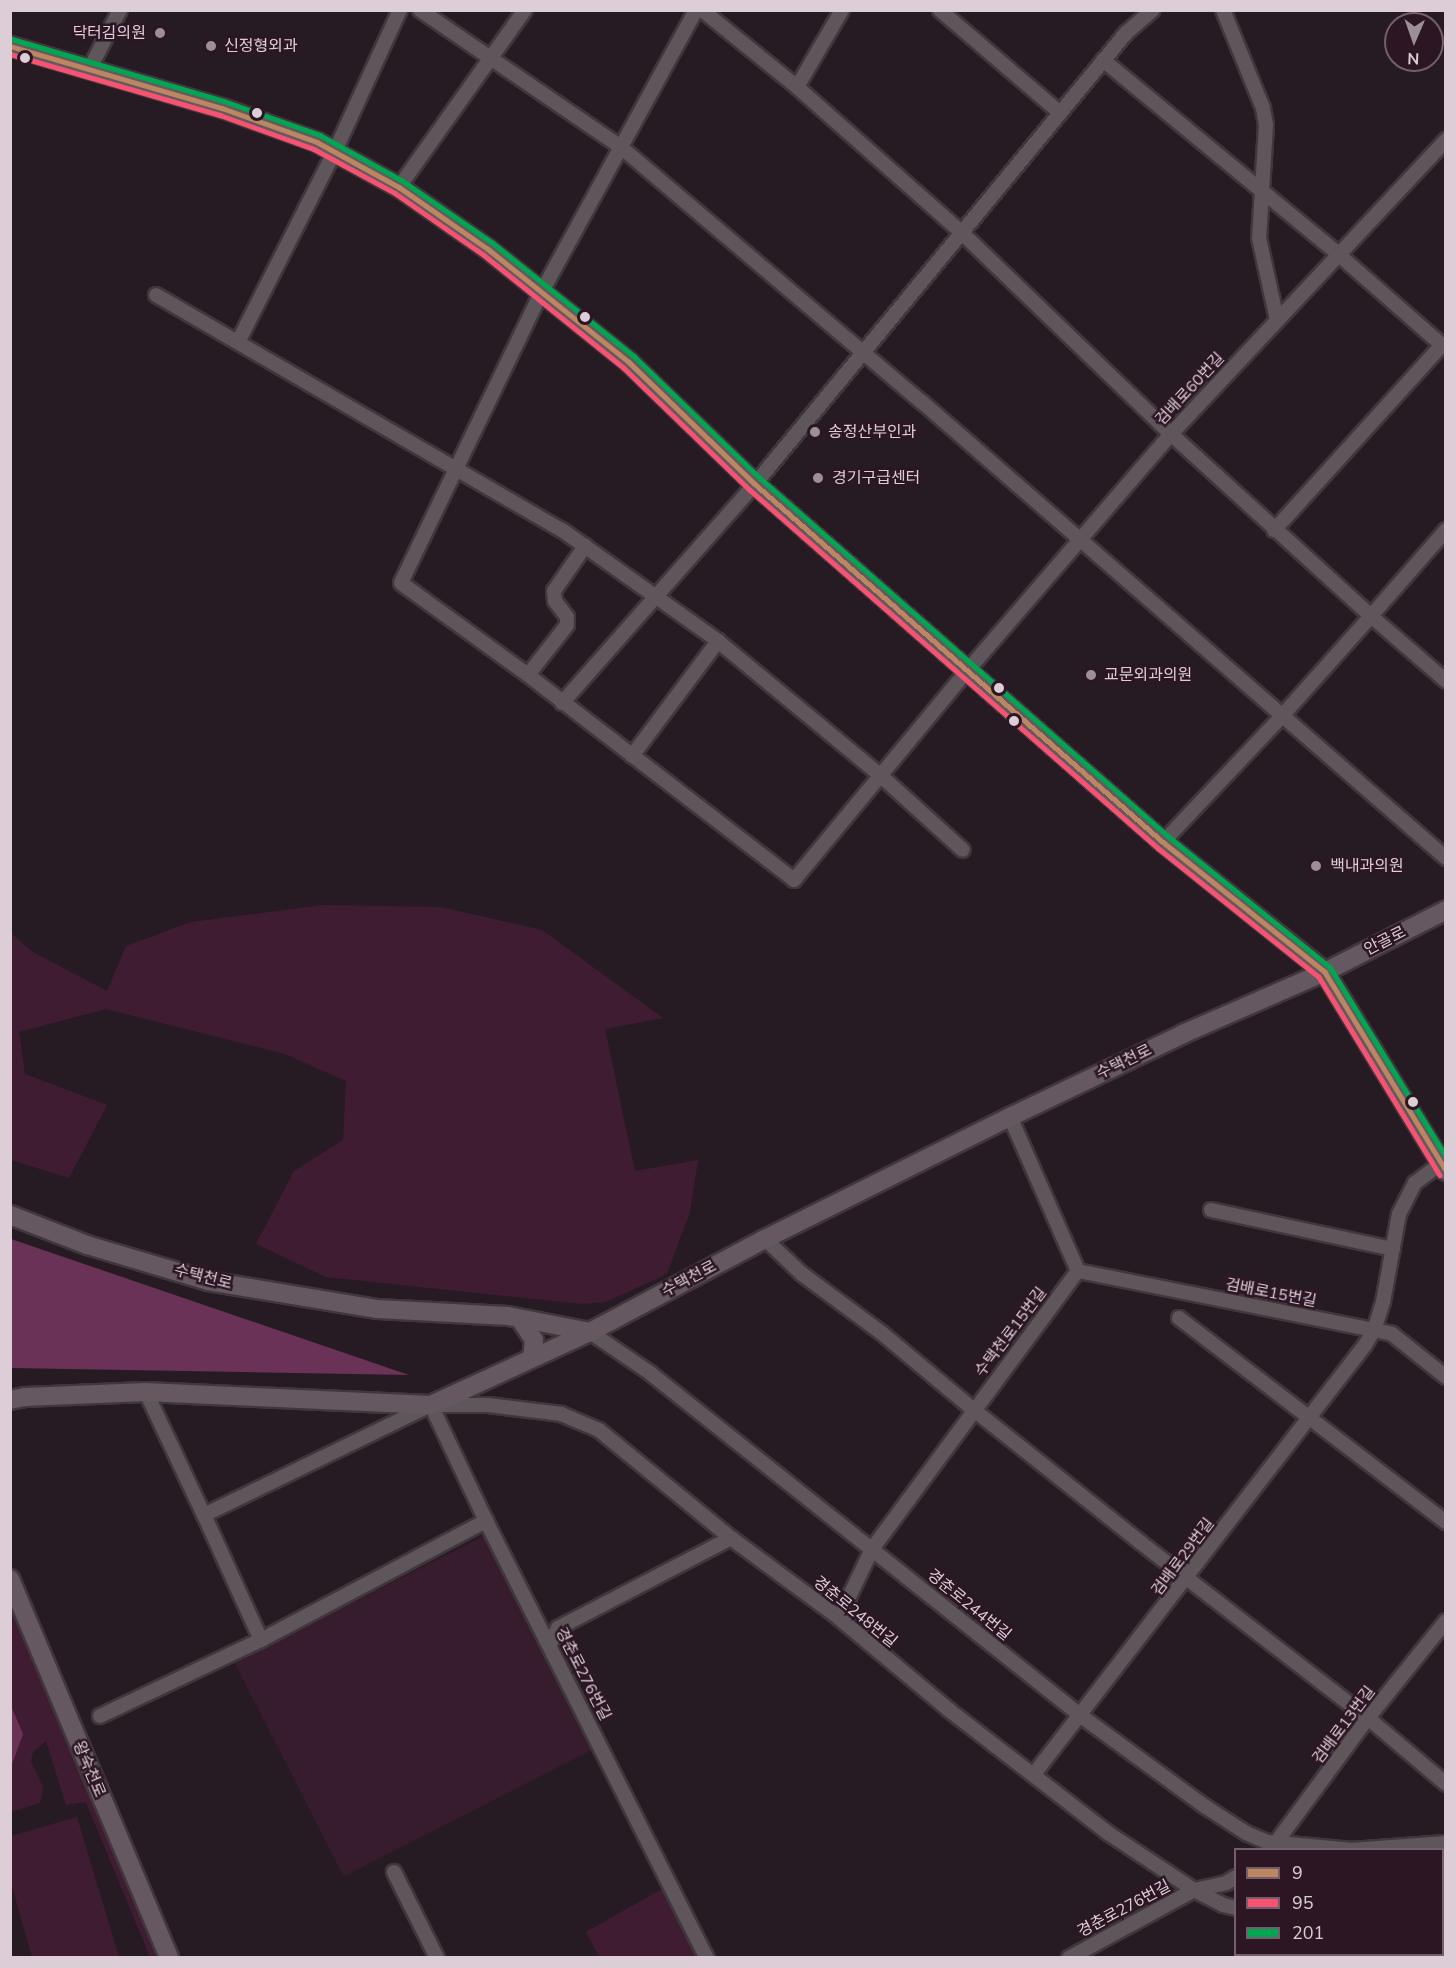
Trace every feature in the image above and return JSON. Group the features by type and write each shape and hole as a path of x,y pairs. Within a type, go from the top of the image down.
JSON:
{"street":[{"path":"90,68 120,10"},
{"path":"238,342 335,152 400,10"},
{"path":"420,10 622,148 863,352 1446,858"},
{"path":"399,187 525,10"},
{"path":"696,10 542,291 401,583 528,675 632,756 718,641"},
{"path":"702,10 797,87 961,232 1274,530 1446,681"},
{"path":"797,87 842,10"},
{"path":"940,10 1059,112"},
{"path":"562,703 755,484 1102,60 1126,33 1152,10"},
{"path":"1223,10 1263,108 1266,126 1259,238 1277,320"},
{"path":"10,46 222,108 335,152 399,187 488,249 542,291 629,362 755,484 1163,842 1325,972 1444,1165"},
{"path":"1102,60 1338,254 1444,345 1274,530"},
{"name":"검배로60번길","path":"632,756 794,880 968,670 1171,434 1444,143"},
{"path":"156,295 457,467 585,546 718,641 881,776 963,850"},
{"path":"1163,842 1282,716 1446,530"},
{"path":"528,675 567,625 567,617 555,601 554,591 585,546"},
{"name":"안골로","path":"1325,972 1446,910"},
{"name":"수택천로","path":"10,1215 87,1245 208,1281 378,1309 520,1319 590,1332 765,1239 1010,1117 1183,1034 1325,972"},
{"path":"1010,1117 1077,1270"},
{"name":"검배로29번길","path":"1034,1774 1071,1724 1082,1716 1188,1578 1311,1417 1374,1330 1399,1214 1415,1183 1444,1165"},
{"path":"1211,1210 1393,1249"},
{"path":"765,1239 802,1274 883,1334 974,1410 1444,1780"},
{"name":"검배로15번길","path":"1077,1270 1392,1334 1446,1377"},
{"name":"수택천로15번길","path":"839,1618 872,1549 1077,1270"},
{"path":"1179,1318 1446,1522"},
{"path":"520,1319 534,1340 532,1358"},
{"path":"204,1515 431,1405 590,1332"},
{"name":"경춘로244번길","path":"590,1332 650,1373 1082,1716 1246,1833 1273,1847 1299,1848"},
{"path":"15,1397 146,1392 431,1405"},
{"path":"146,1392 261,1640"},
{"name":"경춘로276번길","path":"431,1405 486,1521 707,1958"},
{"name":"경춘로248번길","path":"431,1405 488,1405 533,1410 578,1420 599,1430 731,1538 839,1618 949,1710 1108,1833 1194,1890 1222,1905 1234,1908"},
{"path":"100,1716 261,1640 486,1521"},
{"path":"550,1645 558,1628 731,1538"},
{"name":"왕숙천로","path":"10,1579 169,1958"},
{"name":"검배로13번길","path":"1273,1847 1368,1718 1446,1621"},
{"name":"경춘로244번길","path":"1378,1848 1446,1843"},
{"path":"394,1872 437,1958"},
{"path":"1194,1890 1226,1883 1234,1877"},
{"name":"경춘로276번길","path":"1069,1958 1194,1890"}],"shaded area":[{"path":"323,905 441,907 542,930 663,1018 605,1029 635,1171 698,1160 690,1212 667,1274 606,1302 582,1304 326,1277 256,1244 294,1171 343,1140 346,1081 285,1054 106,1009 19,1032 25,1074 107,1105 69,1178 11,1160 11,933 31,951 107,991 126,946 191,922"},
{"path":"11,1239 409,1375 11,1368"},
{"path":"493,1531 602,1745 344,1876 235,1663"},
{"path":"10,1607 159,1957 150,1957 86,1802 66,1805 46,1741 33,1752 31,1761 43,1787 40,1803 11,1812"},
{"path":"11,1706 23,1734 10,1767"},
{"path":"77,1817 119,1957 32,1957 11,1883 11,1836"},
{"path":"669,1885 708,1957 599,1957 586,1932"}],"transit line":[{"name":"201","path":"12,39 224,101 320,135 403,181 493,243 634,356 760,478 1168,836 1330,967 1446,1156"},
{"name":"9","path":"10,46 222,108 317,142 399,187 488,249 629,362 755,484 1163,842 1325,972 1446,1170"},
{"name":"95","path":"10,54 220,115 314,149 395,193 484,255 624,368 750,490 1158,848 1319,977 1440,1175"}],"place":[{"name":"닥터김의원","path":"160,33"},
{"name":"신정형외과","path":"211,46"},
{"name":"송정산부인과","path":"815,432"},
{"name":"경기구급센터","path":"818,478"},
{"name":"교문외과의원","path":"1091,675"},
{"name":"백내과의원","path":"1316,866"}]}
